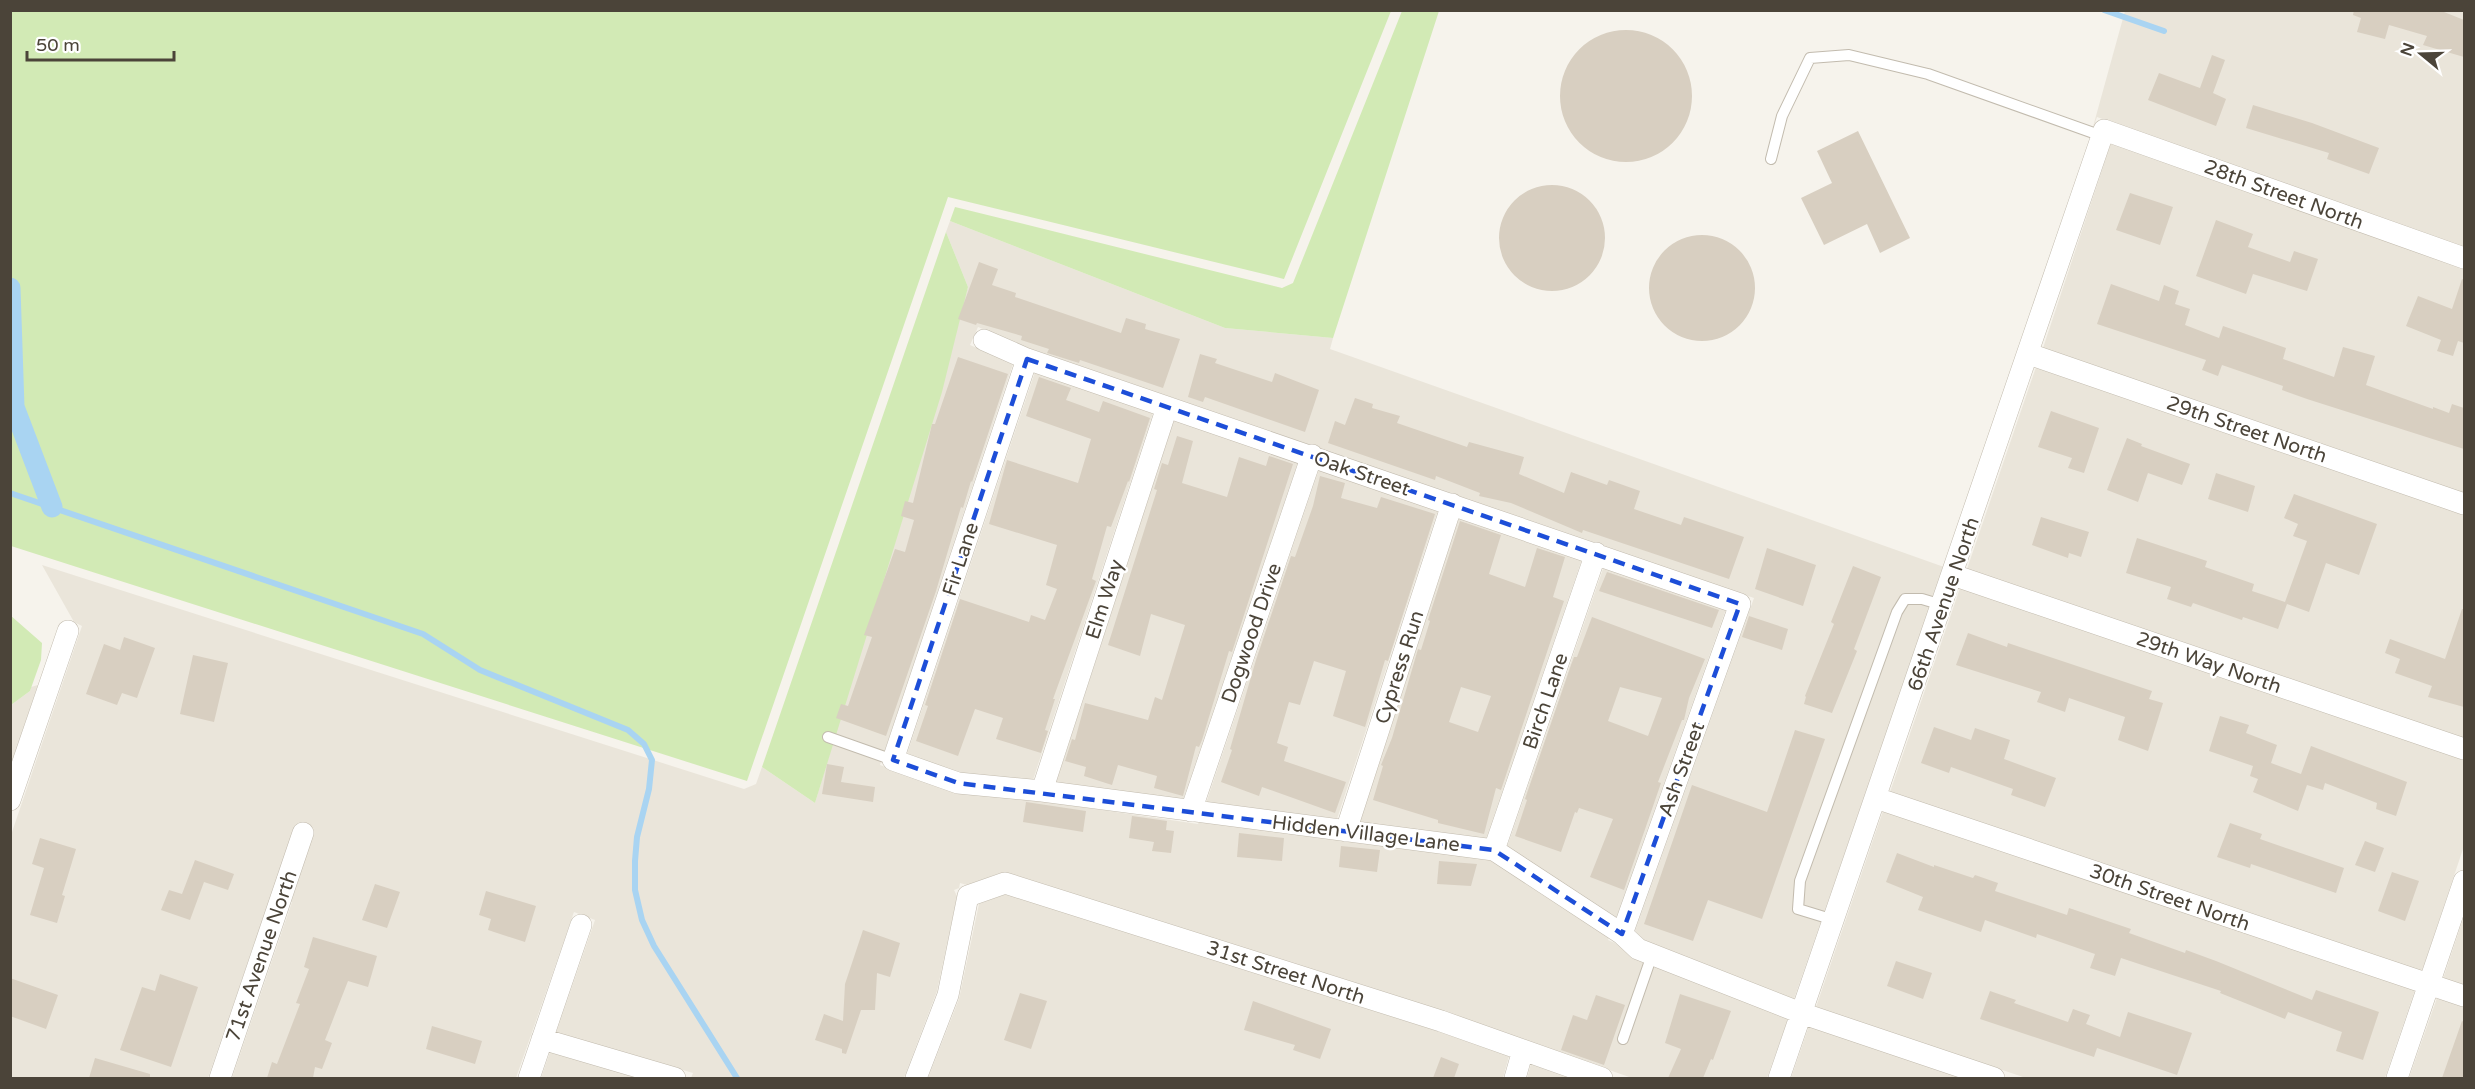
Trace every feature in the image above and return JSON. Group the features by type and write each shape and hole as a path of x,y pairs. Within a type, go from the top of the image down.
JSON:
{"street":[{"name":"28th Street North","path":"2103,133 2464,258"},
{"name":"66th Avenue North","path":"1779,1078 2103,133"},
{"name":"Oak Street","path":"984,340 1027,358 1167,407 1740,604"},
{"name":"29th Street North","path":"2029,354 2464,504"},
{"name":"Fir Lane","path":"893,760 1027,358"},
{"name":"Elm Way","path":"1042,791 1167,407"},
{"name":"Dogwood Drive","path":"1191,811 1312,455"},
{"name":"Cypress Run","path":"1346,831 1452,504"},
{"name":"Birch Lane","path":"1494,850 1596,553"},
{"name":"29th Way North","path":"1953,575 2464,749"},
{"name":"Ash Street","path":"1622,934 1740,604"},
{"path":"10,800 68,632"},
{"name":"Hidden Village Lane","path":"893,760 958,783 1042,791 1494,850 1622,934 1638,948 1802,1013 1994,1078"},
{"name":"30th Street North","path":"1876,798 2464,996"},
{"name":"71st Avenue North","path":"220,1078 303,833"},
{"path":"2397,1078 2464,881"},
{"name":"31st Street North","path":"916,1078 948,995 968,896 1005,883 1441,1021 1602,1078"},
{"path":"529,1078 581,925"},
{"path":"542,1039 675,1078"},
{"path":"1515,1078 1523,1050"}],"lane":[{"path":"1771,159 1782,116 1810,58 1850,55 1928,74 2103,133"},
{"path":"1834,920 1798,909 1800,881 1897,612 1905,599 1922,599 1942,605"},
{"path":"828,737 893,760"},
{"path":"1623,1040 1653,954"}],"highlighted area":[{"path":"1027,359 1740,604 1622,934 1494,850 958,783 893,760"}],"shaded area":[{"path":"2125,11 2464,11 2464,248 2097,117 2091,134"},
{"path":"2111,143 2464,269 2464,494 2043,348"},
{"path":"950,221 1225,328 1333,338 1330,349 1944,567 1794,999 1644,940 1635,931 1754,598 1031,349 978,327 970,345 1013,364 880,765 957,793 1040,801 1198,824 1199,822 1490,860 1609,938 1608,940 1788,1019 1767,1078 1632,1078 1444,1012 1008,873 1000,873 967,885 960,883 959,888 954,890 957,896 937,991 904,1078 691,1078 693,1073 556,1033 595,920 574,912 516,1078 232,1078 292,902 271,895 208,1078 11,1078 11,835 82,626 74,622 42,565 744,789 756,784 762,767 815,803 968,287 946,232"},
{"path":"2036,367 2464,515 2464,738 1967,569"},
{"path":"1035,372 1153,413 1033,780 960,773 907,754"},
{"path":"1174,420 1298,462 1183,800 1056,783"},
{"path":"1319,469 1438,510 1337,819 1206,803"},
{"path":"1459,517 1582,559 1486,839 1360,822"},
{"path":"1604,566 1726,609 1616,918 1507,847"},
{"path":"1960,588 2464,760 2464,846 2422,971 1890,792"},
{"path":"38,685 11,765 11,705 30,691 31,687"},
{"path":"1883,811 2415,990 2385,1078 2026,1078 1816,1007"},
{"path":"1006,894 1509,1056 1503,1078 928,1078 959,999 979,904"},
{"path":"2464,916 2464,986 2443,979"},
{"path":"2437,998 2464,1007 2464,1078 2409,1078"},
{"path":"1809,1026 1963,1078 1791,1078"},
{"path":"550,1052 640,1078 541,1078"},
{"path":"1531,1064 1572,1078 1527,1078"}],"green space":[{"path":"11,10 1391,11 1284,279 948,197 747,781 11,546"},
{"path":"1402,11 1439,11 1333,338 1225,328 950,221 955,207 1282,288 1293,283"},
{"path":"946,232 968,287 942,392 815,803 762,767"},
{"path":"10,615 42,643 41,660 30,691 11,705"}],"building":[{"path":"2354,10 2439,10 2464,20 2464,57 2423,45 2427,36 2389,25 2385,39 2357,32 2361,18 2353,15"},
{"path":"1626,30 1651,35 1673,49 1687,71 1692,96 1687,121 1673,143 1651,157 1626,162 1601,157 1579,143 1565,121 1560,96 1565,71 1579,49 1601,35"},
{"path":"2212,55 2225,60 2213,93 2226,99 2216,126 2148,100 2159,73 2200,88"},
{"path":"2253,105 2312,123 2379,148 2369,174 2327,159 2329,153 2246,128"},
{"path":"1858,131 1910,238 1880,253 1867,224 1824,245 1801,198 1832,183 1817,151"},
{"path":"1552,185 1572,189 1589,201 1601,218 1605,238 1601,258 1589,275 1572,287 1552,291 1532,287 1515,275 1503,258 1499,238 1503,218 1515,201 1532,189"},
{"path":"2130,193 2173,207 2160,245 2116,230"},
{"path":"2216,220 2253,234 2248,247 2290,262 2294,251 2318,259 2307,291 2253,274 2246,294 2196,276"},
{"path":"1702,235 1722,239 1739,251 1751,268 1755,288 1751,308 1739,325 1722,337 1702,341 1682,337 1665,325 1653,308 1649,288 1653,268 1665,251 1682,239"},
{"path":"979,262 998,269 992,285 1016,293 1015,297 1121,333 1126,318 1146,324 1145,329 1180,339 1163,388 1080,360 1079,363 1047,353 1049,349 1021,340 1022,336 958,319"},
{"path":"2462,279 2464,280 2464,343 2458,341 2453,356 2437,351 2441,340 2406,326 2418,296 2452,309"},
{"path":"2111,284 2159,301 2164,285 2179,291 2175,304 2190,309 2185,325 2219,338 2223,326 2286,348 2283,359 2334,377 2343,347 2375,356 2366,385 2449,413 2452,404 2464,408 2464,449 2307,399 2282,390 2283,386 2222,365 2218,376 2202,370 2206,360 2097,324"},
{"path":"1200,354 1217,359 1215,363 1272,382 1275,373 1319,390 1305,432 1205,397 1203,402 1188,397"},
{"path":"958,357 1008,374 963,508 961,507 936,591 886,736 836,718 841,704 848,706 872,637 864,635 895,549 905,552 914,520 901,516 905,501 913,503 932,424 935,424"},
{"path":"1039,377 1071,388 1066,400 1099,412 1103,401 1150,418 1129,482 1111,527 1107,526 1092,579 1096,581 1053,699 1055,699 1045,730 1048,731 1041,753 996,739 1003,718 975,709 958,756 916,741 928,706 925,705 960,599 1029,622 1031,615 1045,620 1057,589 1046,585 1057,545 989,524 1007,460 1078,483 1091,439 1026,416"},
{"path":"1355,398 1373,404 1372,408 1400,416 1397,423 1467,447 1469,442 1524,457 1519,474 1564,493 1571,472 1607,485 1609,480 1640,491 1634,509 1681,525 1684,517 1744,537 1729,579 1583,530 1582,533 1511,503 1479,496 1480,493 1436,476 1435,480 1328,443 1335,421 1345,425"},
{"path":"2051,411 2099,428 2084,473 2068,468 2072,458 2038,447"},
{"path":"1177,436 1193,441 1182,483 1227,497 1239,457 1266,466 1269,456 1293,464 1232,652 1229,651 1202,740 1199,747 1196,746 1183,796 1154,788 1157,776 1118,765 1112,785 1084,776 1086,767 1065,761 1072,739 1075,740 1085,703 1148,720 1155,697 1162,700 1185,625 1151,614 1140,656 1108,645 1157,490 1154,489 1162,463 1168,465"},
{"path":"2127,438 2142,444 2141,446 2190,464 2182,485 2148,473 2138,502 2107,490"},
{"path":"2216,473 2255,486 2248,512 2208,499"},
{"path":"1320,476 1345,483 1341,498 1377,508 1381,497 1435,514 1388,661 1385,660 1365,727 1333,716 1346,671 1314,661 1300,705 1289,702 1277,743 1288,747 1284,761 1346,782 1335,813 1262,787 1259,796 1221,782 1256,660 1291,556 1295,557 1313,506"},
{"path":"2294,494 2377,524 2359,575 2326,563 2309,612 2287,604 2278,629 2243,617 2242,620 2193,603 2191,607 2167,599 2171,587 2126,573 2137,538 2207,561 2205,567 2254,584 2252,591 2285,602 2307,541 2293,536 2298,524 2284,518"},
{"path":"2041,517 2089,532 2081,557 2069,553 2068,558 2032,545"},
{"path":"1460,521 1501,535 1489,574 1525,587 1537,548 1565,557 1553,597 1564,601 1501,790 1496,788 1484,834 1438,823 1438,820 1373,800 1383,766 1381,765 1392,738 1418,649 1421,650 1430,621 1428,620","holes":["1461,687 1491,696 1478,732 1449,722"]},
{"path":"1767,548 1816,565 1803,606 1755,589"},
{"path":"1853,566 1881,577 1854,649 1857,651 1832,713 1804,704 1805,696 1834,624 1831,622"},
{"path":"1607,572 1719,610 1712,628 1599,591"},
{"path":"2462,609 2464,609 2464,707 2428,697 2432,686 2395,673 2400,659 2385,653 2390,639 2445,659"},
{"path":"1749,616 1788,629 1782,650 1742,637"},
{"path":"1592,617 1705,659 1689,698 1684,720 1682,720 1658,782 1661,783 1624,890 1590,877 1613,819 1579,808 1577,813 1575,812 1561,852 1515,836 1527,800 1525,799 1571,665 1574,657 1577,657","holes":["1620,687 1662,698 1648,736 1608,721"]},
{"path":"1968,633 2007,647 2008,643 2152,691 2149,699 2163,703 2148,751 2118,740 2125,717 2069,698 2065,712 2037,702 2041,692 1956,665"},
{"path":"124,637 155,648 137,698 122,693 117,705 86,694 104,644 120,650"},
{"path":"193,655 228,663 214,722 180,714"},
{"path":"2220,716 2249,725 2246,733 2277,745 2271,763 2301,774 2311,746 2407,782 2396,816 2376,809 2377,803 2325,783 2323,790 2307,785 2298,811 2253,792 2258,779 2250,776 2253,766 2209,751"},
{"path":"1934,727 1971,740 1975,728 2010,740 2004,759 2056,778 2045,807 2011,795 2013,789 1951,767 1949,773 1921,763"},
{"path":"1795,730 1825,739 1762,919 1708,900 1693,941 1644,924 1692,785 1767,812"},
{"path":"827,764 844,767 841,782 875,787 873,802 822,794"},
{"path":"1026,802 1086,811 1083,832 1023,822"},
{"path":"1132,816 1167,821 1166,830 1174,831 1171,853 1152,851 1154,842 1129,838"},
{"path":"2230,823 2262,834 2260,839 2344,868 2336,893 2251,864 2250,868 2217,857"},
{"path":"1239,833 1284,838 1282,861 1237,857"},
{"path":"40,838 76,849 62,895 65,896 57,923 30,915 44,868 32,864"},
{"path":"2365,841 2384,848 2375,872 2355,865"},
{"path":"1341,846 1380,850 1377,872 1339,867"},
{"path":"1897,853 1934,867 1934,865 1973,878 1975,875 1998,883 1995,891 2067,915 2069,908 2131,929 2129,933 2185,953 2186,950 2312,1000 2316,990 2379,1012 2363,1060 2336,1051 2342,1032 2288,1012 2285,1019 2220,993 2221,991 2121,958 2115,976 2090,968 2095,954 2037,934 2036,938 1985,920 1981,932 1918,910 1923,897 1886,882"},
{"path":"195,860 234,874 228,890 204,882 190,920 161,910 169,890 182,894"},
{"path":"1439,861 1477,864 1471,886 1437,884"},
{"path":"2392,872 2419,881 2405,921 2378,911"},
{"path":"375,884 400,892 387,928 362,920"},
{"path":"486,891 536,906 525,942 488,930 491,919 479,915"},
{"path":"863,930 900,943 890,977 877,973 875,1010 861,1010 846,1054 842,1053 842,1049 815,1040 824,1014 843,1021 845,984"},
{"path":"313,937 377,956 368,987 348,981 325,1040 332,1043 322,1069 315,1067 313,1078 267,1078 272,1062 277,1064 300,1004 296,1003 309,969 304,967"},
{"path":"1896,961 1932,973 1923,999 1887,986"},
{"path":"160,974 198,987 171,1067 120,1050 142,987 155,991"},
{"path":"10,978 58,995 46,1029 10,1016"},
{"path":"1990,991 2016,1000 2014,1003 2068,1022 2073,1009 2090,1015 2086,1024 2120,1037 2128,1012 2192,1033 2177,1075 2097,1048 2094,1057 1980,1019"},
{"path":"1020,993 1047,1001 1031,1049 1004,1040"},
{"path":"1680,994 1731,1011 1713,1060 1711,1059 1703,1078 1668,1078 1681,1049 1665,1043"},
{"path":"1596,995 1625,1005 1604,1065 1561,1050 1573,1015 1587,1020"},
{"path":"1253,1001 1331,1029 1320,1059 1293,1050 1295,1045 1244,1030"},
{"path":"2462,1021 2464,1022 2464,1078 2442,1078"},
{"path":"432,1026 482,1041 475,1064 426,1049"},
{"path":"1441,1057 1459,1064 1454,1078 1433,1078"},
{"path":"95,1058 150,1074 150,1078 89,1078"}],"waterway":[{"path":"2104,10 2164,31"},
{"path":"10,288 14,407 52,507"},
{"path":"10,493 423,634 480,670 628,730 644,744 652,760 649,789 637,837 635,861 635,890 642,920 654,946 737,1078"}]}
